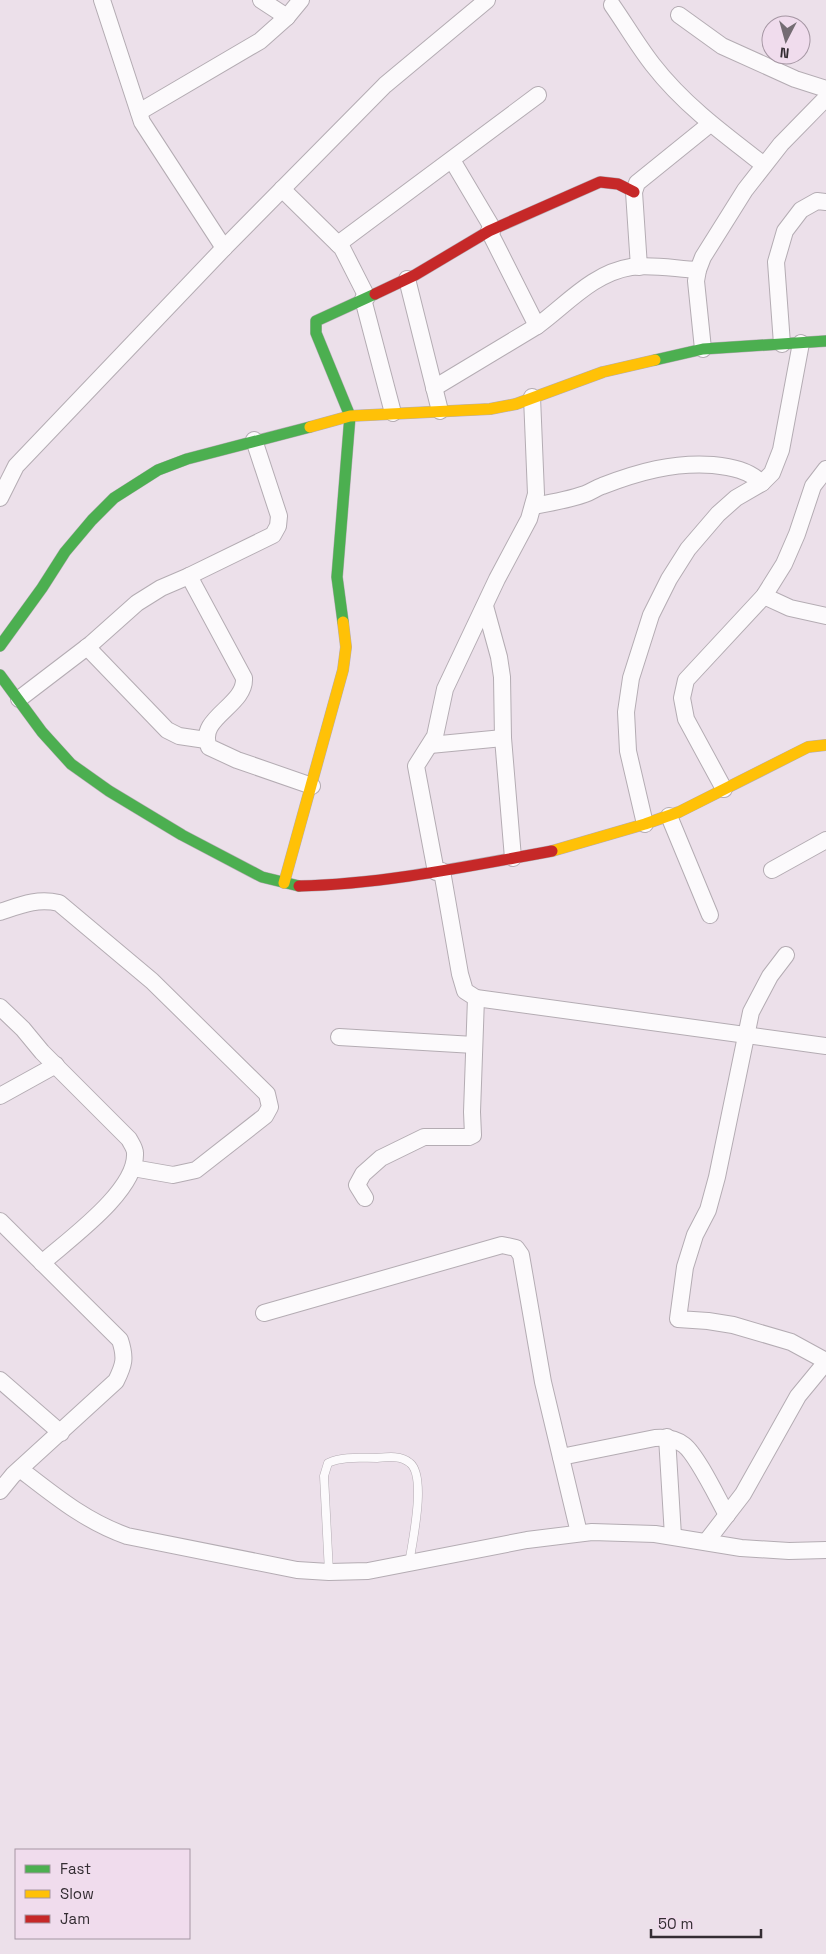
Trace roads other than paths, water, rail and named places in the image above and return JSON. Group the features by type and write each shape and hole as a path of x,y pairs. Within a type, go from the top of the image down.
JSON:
{"street":[{"path":"102,0 142,122 224,248"},
{"path":"261,0 287,17"},
{"path":"139,112 260,41 287,17 301,0"},
{"path":"0,498 16,466 224,248 384,85 487,0"},
{"path":"612,5 654,66 710,124 764,165"},
{"path":"679,15 722,46 795,79 826,89"},
{"path":"338,244 538,95"},
{"path":"703,349 696,281 703,257 745,190 764,165 781,144 826,98"},
{"path":"639,267 634,192 638,184 710,124"},
{"path":"452,160 491,230 537,326"},
{"path":"284,883 343,670 346,647 336,577 350,416 315,326 316,321 407,279 491,230 600,182 612,181 620,183 634,192"},
{"path":"282,190 338,244 365,298 393,413"},
{"path":"782,344 776,262 785,231 801,210 823,198"},
{"path":"434,388 537,326 590,284 613,272 639,267 698,270"},
{"path":"407,279 440,411"},
{"path":"0,646 42,588 65,552 92,520 114,498 158,470 187,459 350,416 490,409 516,404 603,372 703,349 826,341"},
{"path":"645,824 628,752 626,712 631,678 651,615 669,579 688,549 718,514 736,498 762,484 772,473 781,450 801,343"},
{"path":"532,397 536,494 529,519 512,548 446,689 436,736 416,766 465,991 476,998 826,1046"},
{"path":"19,699 87,647 137,602 161,588 190,576 273,535 278,526 279,516 254,440"},
{"path":"532,506 563,501 615,481 669,465 695,464 742,470 753,475 762,484"},
{"path":"724,789 686,719 682,698 686,680 764,596 784,564 794,542 813,486 826,470"},
{"path":"190,576 244,678 245,685 207,730 206,740 209,747 237,760 312,786"},
{"path":"764,596 790,608 826,616"},
{"path":"485,606 499,657 502,677 503,738 513,858"},
{"path":"87,647 167,730 179,736 206,740"},
{"path":"0,675 42,732 71,764 108,791 182,835 262,877 294,886 332,885 439,872 562,849 669,816 808,747 826,745"},
{"path":"430,745 503,738"},
{"path":"669,816 710,915"},
{"path":"772,870 826,840"},
{"path":"0,912 27,903 45,900 59,903 152,981 267,1094 270,1108 265,1116 196,1170 173,1174 133,1168"},
{"path":"706,1542 743,1494 798,1396 826,1362 791,1342 733,1325 708,1320 678,1319 685,1267 695,1235 708,1210 717,1177 751,1012 770,976 786,956"},
{"path":"365,1198 357,1185 364,1174 381,1158 424,1138 469,1137 473,1135 476,998"},
{"path":"0,1006 130,1139 136,1152 133,1168 126,1183 112,1201 42,1263"},
{"path":"338,1038 474,1045"},
{"path":"0,1096 56,1065"},
{"path":"0,1221 120,1340 125,1354 123,1367 116,1381 4,1484 0,1491"},
{"path":"264,1313 502,1245 516,1248 521,1255 544,1382 580,1534"},
{"path":"0,1380 61,1433"},
{"path":"561,1457 655,1438 667,1437 676,1440 690,1451 727,1515"},
{"path":"667,1437 673,1536"},
{"path":"20,1469 83,1516 104,1528 127,1536 297,1570 329,1572 368,1571 527,1540 580,1534 624,1532 673,1536 760,1549 789,1551 826,1550"}],"lane":[{"path":"329,1572 324,1476 328,1463 338,1458 397,1457 410,1462 416,1472 418,1488 409,1564"}]}
